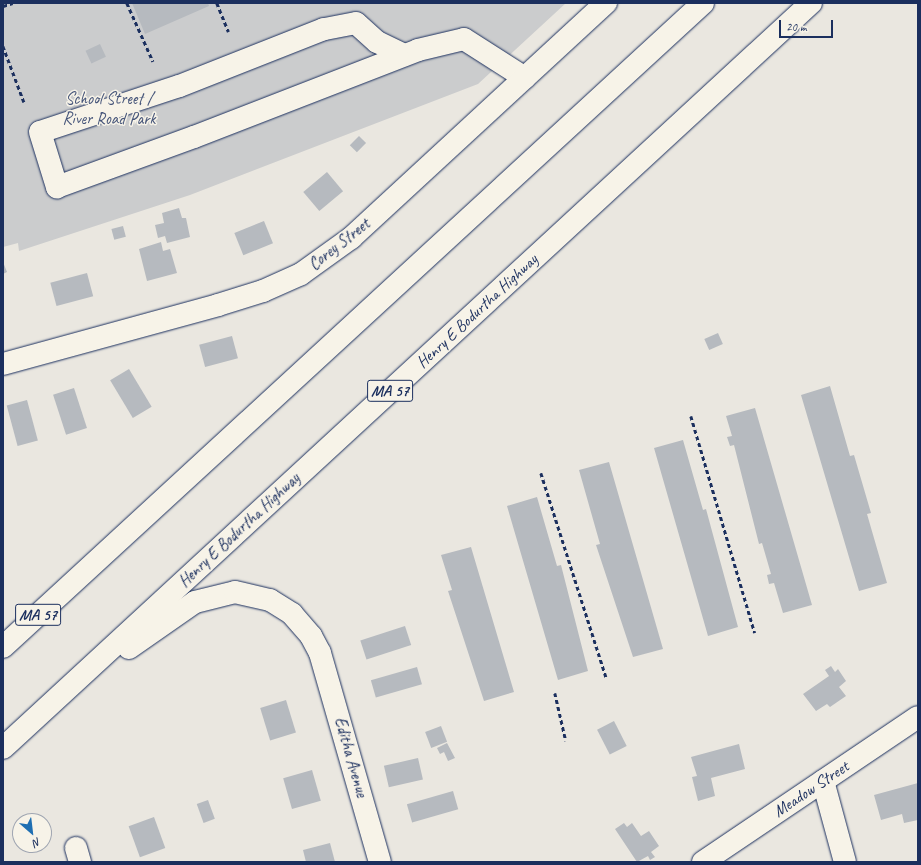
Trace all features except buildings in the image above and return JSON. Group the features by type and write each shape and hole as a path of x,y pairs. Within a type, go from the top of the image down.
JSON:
{"main road":[{"name":"Corey Street","path":"3,364 218,305 263,291 301,274 351,238 606,3"},
{"name":"MA 57","path":"3,648 703,3"},
{"name":"Henry E Bodurtha Highway","path":"3,748 810,3"},
{"path":"404,55 377,42 356,23 324,29 179,86 40,132 56,187 194,138 404,55 464,39 525,78"},
{"name":"Editha Avenue","path":"54,701 186,607 224,593 257,595 282,607 302,624 320,653 380,862"},
{"name":"Meadow Street","path":"704,862 918,717"},
{"path":"823,781 845,862"}],"path":[{"path":"3,6 13,3"},
{"path":"127,3 153,61"},
{"path":"217,3 229,32"},
{"path":"3,46 24,102"},
{"path":"690,416 755,633"},
{"path":"541,473 606,677"},
{"path":"555,693 566,741"}],"green space":[{"name":"School Street / River Road Park","path":"3,3 566,3 478,84 190,195 19,251 18,243 3,247"}]}
